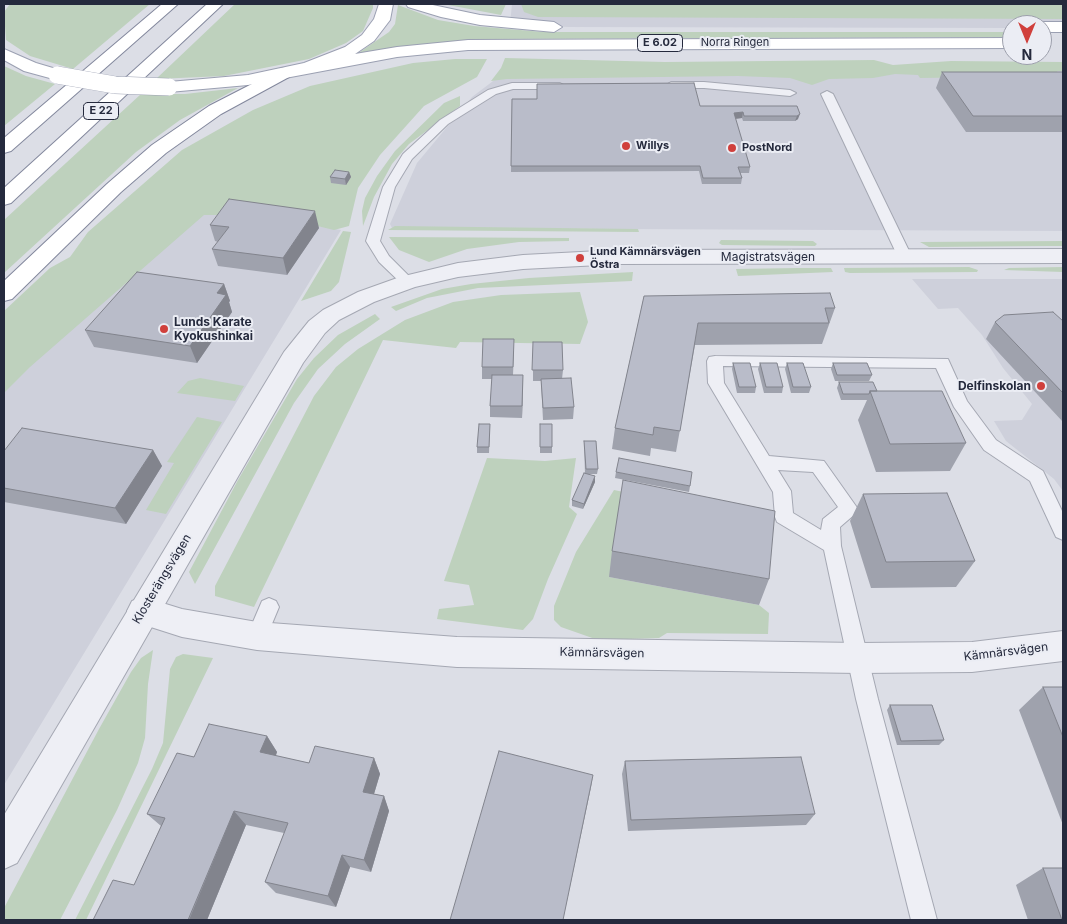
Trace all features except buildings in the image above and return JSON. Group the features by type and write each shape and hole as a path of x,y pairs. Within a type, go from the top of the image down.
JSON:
{"main road":[{"name":"E 22","path":"4,147 171,4"},
{"name":"E 22","path":"4,199 216,4"},
{"path":"4,54 30,67 57,75 116,85 169,87 222,84 309,67 341,54 368,38 382,20 386,4"},
{"path":"413,4 480,20 568,27"},
{"name":"Norra Ringen","path":"309,67 397,52 468,45 1002,43"},
{"path":"4,294 114,188 159,149 216,110 283,73"}],"street":[{"name":"Magistratsvägen","path":"331,315 366,297 408,282 485,266 580,258 1063,256"},
{"name":"Klosterängsvägen","path":"4,850 293,358 316,327 331,315"},
{"name":"Kämnärsvägen","path":"143,611 182,623 263,622 457,652 859,658 972,657 1063,646"}],"lane":[{"path":"655,85 704,85 790,93"},
{"path":"408,282 384,260 373,241 389,187 406,157 444,122 492,92 512,86 576,86"},
{"path":"827,94 905,257"},
{"path":"832,546 784,517 782,491 716,382 715,361 942,363 960,403 990,445 1037,476 1063,532"},
{"path":"764,462 818,466 849,510 830,524 832,546 924,920"}],"shaded area":[{"path":"512,4 1063,4 1063,27 1052,27 1052,15 1002,15 1002,28 568,27 510,24"},
{"path":"1063,66 1063,231 392,228 390,224 417,163 472,97 505,72"},
{"path":"211,205 341,230 4,785 4,383"},
{"name":"Delfinskolan","path":"912,279 1063,279 1063,491 1054,479 1006,441 994,421 1022,420 1032,404 1003,368 982,335 958,308 938,309"}],"green space":[{"path":"10,4 150,4 73,69 30,56 6,40 4,12"},
{"path":"235,4 373,4 373,8 363,31 346,43 309,59 224,76 156,79"},
{"path":"443,4 506,4 501,15"},
{"path":"521,4 1063,4 1063,19 1052,19 1052,15 1002,15 1002,19 538,17 524,12"},
{"path":"398,5 438,20 474,26 543,32 1002,32 1002,37 496,39 405,46 357,54 389,32 395,24"},
{"path":"505,58 665,62 874,60 893,65 951,61 1002,61 1002,65 1052,65 1052,62 1063,62 1063,71 1057,71 1059,76 920,78 918,75 895,74 873,78 829,79 812,85 790,78 738,76 507,79 491,81 501,68"},
{"path":"455,59 487,59 477,77 424,106 380,155 358,188 349,226 334,230 305,223 234,215 204,215 30,367 4,393 4,311 50,268 70,257 88,232 182,150 253,110 310,86 413,63"},
{"path":"4,66 26,76 55,84 4,126"},
{"path":"238,88 180,120 136,152 4,273 4,220 141,94 185,94"},
{"path":"460,96 460,106 409,144 392,164 374,197 363,226 362,211 365,198 377,176 395,151 444,103"},
{"path":"395,226 638,229 639,232 388,230"},
{"path":"343,231 351,232 339,282 331,291 301,301"},
{"path":"389,237 569,238 569,241 519,242 467,249 429,262 399,250"},
{"path":"721,240 813,241 817,244 815,246 722,245 719,243"},
{"path":"1063,241 1063,246 929,247 920,242"},
{"path":"969,267 978,270 977,272 850,273 845,272 844,268"},
{"path":"1063,267 1063,272 1004,270 1009,268"},
{"path":"831,268 833,272 738,276 736,269"},
{"path":"633,272 632,281 478,288 427,298 396,311 391,307 442,289 471,284 529,278"},
{"path":"580,292 588,322 580,344 460,342 456,348 383,340 254,607 215,596 215,586 314,396 336,367 358,349 405,320 453,302 501,295"},
{"path":"375,314 380,319 345,344 318,369 294,403 195,584 189,572 238,480 297,379 314,358 338,335"},
{"path":"200,378 244,386 235,401 177,393 188,381"},
{"path":"197,417 222,422 166,514 146,510 174,463 167,462"},
{"path":"487,458 545,461 576,458 569,507 577,514 548,579 533,619 523,630 437,619 439,609 474,605 469,585 444,581"},
{"path":"614,490 753,519 609,577 759,605 769,613 768,634 667,633 659,638 598,640 561,627 554,620 554,606 576,552"},
{"path":"153,650 148,684 145,738 138,763 117,810 60,920 4,920 4,908 99,729 131,672 141,658"},
{"path":"183,654 213,658 86,920 75,920 152,769 163,743 170,669 176,657"}],"place":[{"name":"Willys","path":"626,146"},
{"name":"PostNord","path":"732,148"},
{"name":"Lund Kämnärsvägen Östra","path":"580,258"},
{"name":"Lunds Karate Kyokushinkai","path":"164,329"},
{"name":"Delfinskolan","path":"1041,386"}]}
